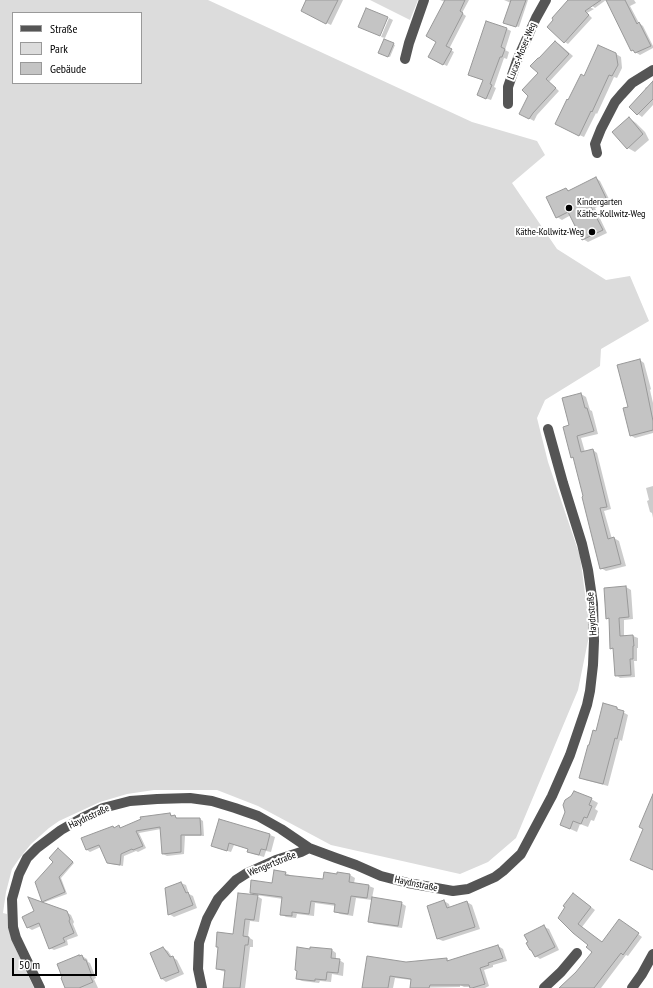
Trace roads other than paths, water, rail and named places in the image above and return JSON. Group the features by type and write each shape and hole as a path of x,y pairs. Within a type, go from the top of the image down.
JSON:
{"street":[{"path":"405,59 424,0"},
{"name":"Lucas-Moser-Weg","path":"508,104 508,87 518,58 546,0"},
{"path":"596,153 595,144 615,102 632,83 653,70"},
{"name":"Haydnstraße","path":"40,988 16,938 13,928 12,899 19,874 27,858 37,848 82,818 104,808 130,801 157,799 190,798 212,801 258,816 281,829 309,848 381,876 408,883 453,891 468,889 495,877 521,854 552,796 570,755 587,705 590,691 594,641 593,604 588,570 582,544 548,429"},
{"name":"Wengertstraße","path":"202,988 198,969 199,943 207,918 218,899 236,880 276,860 309,848"},
{"path":"544,988 561,972 576,953"},
{"path":"632,988 653,954"}],"place":[{"name":"Kindergarten Käthe-Kollwitz-Weg","path":"569,208"},
{"name":"Käthe-Kollwitz-Weg","path":"592,232"}]}
